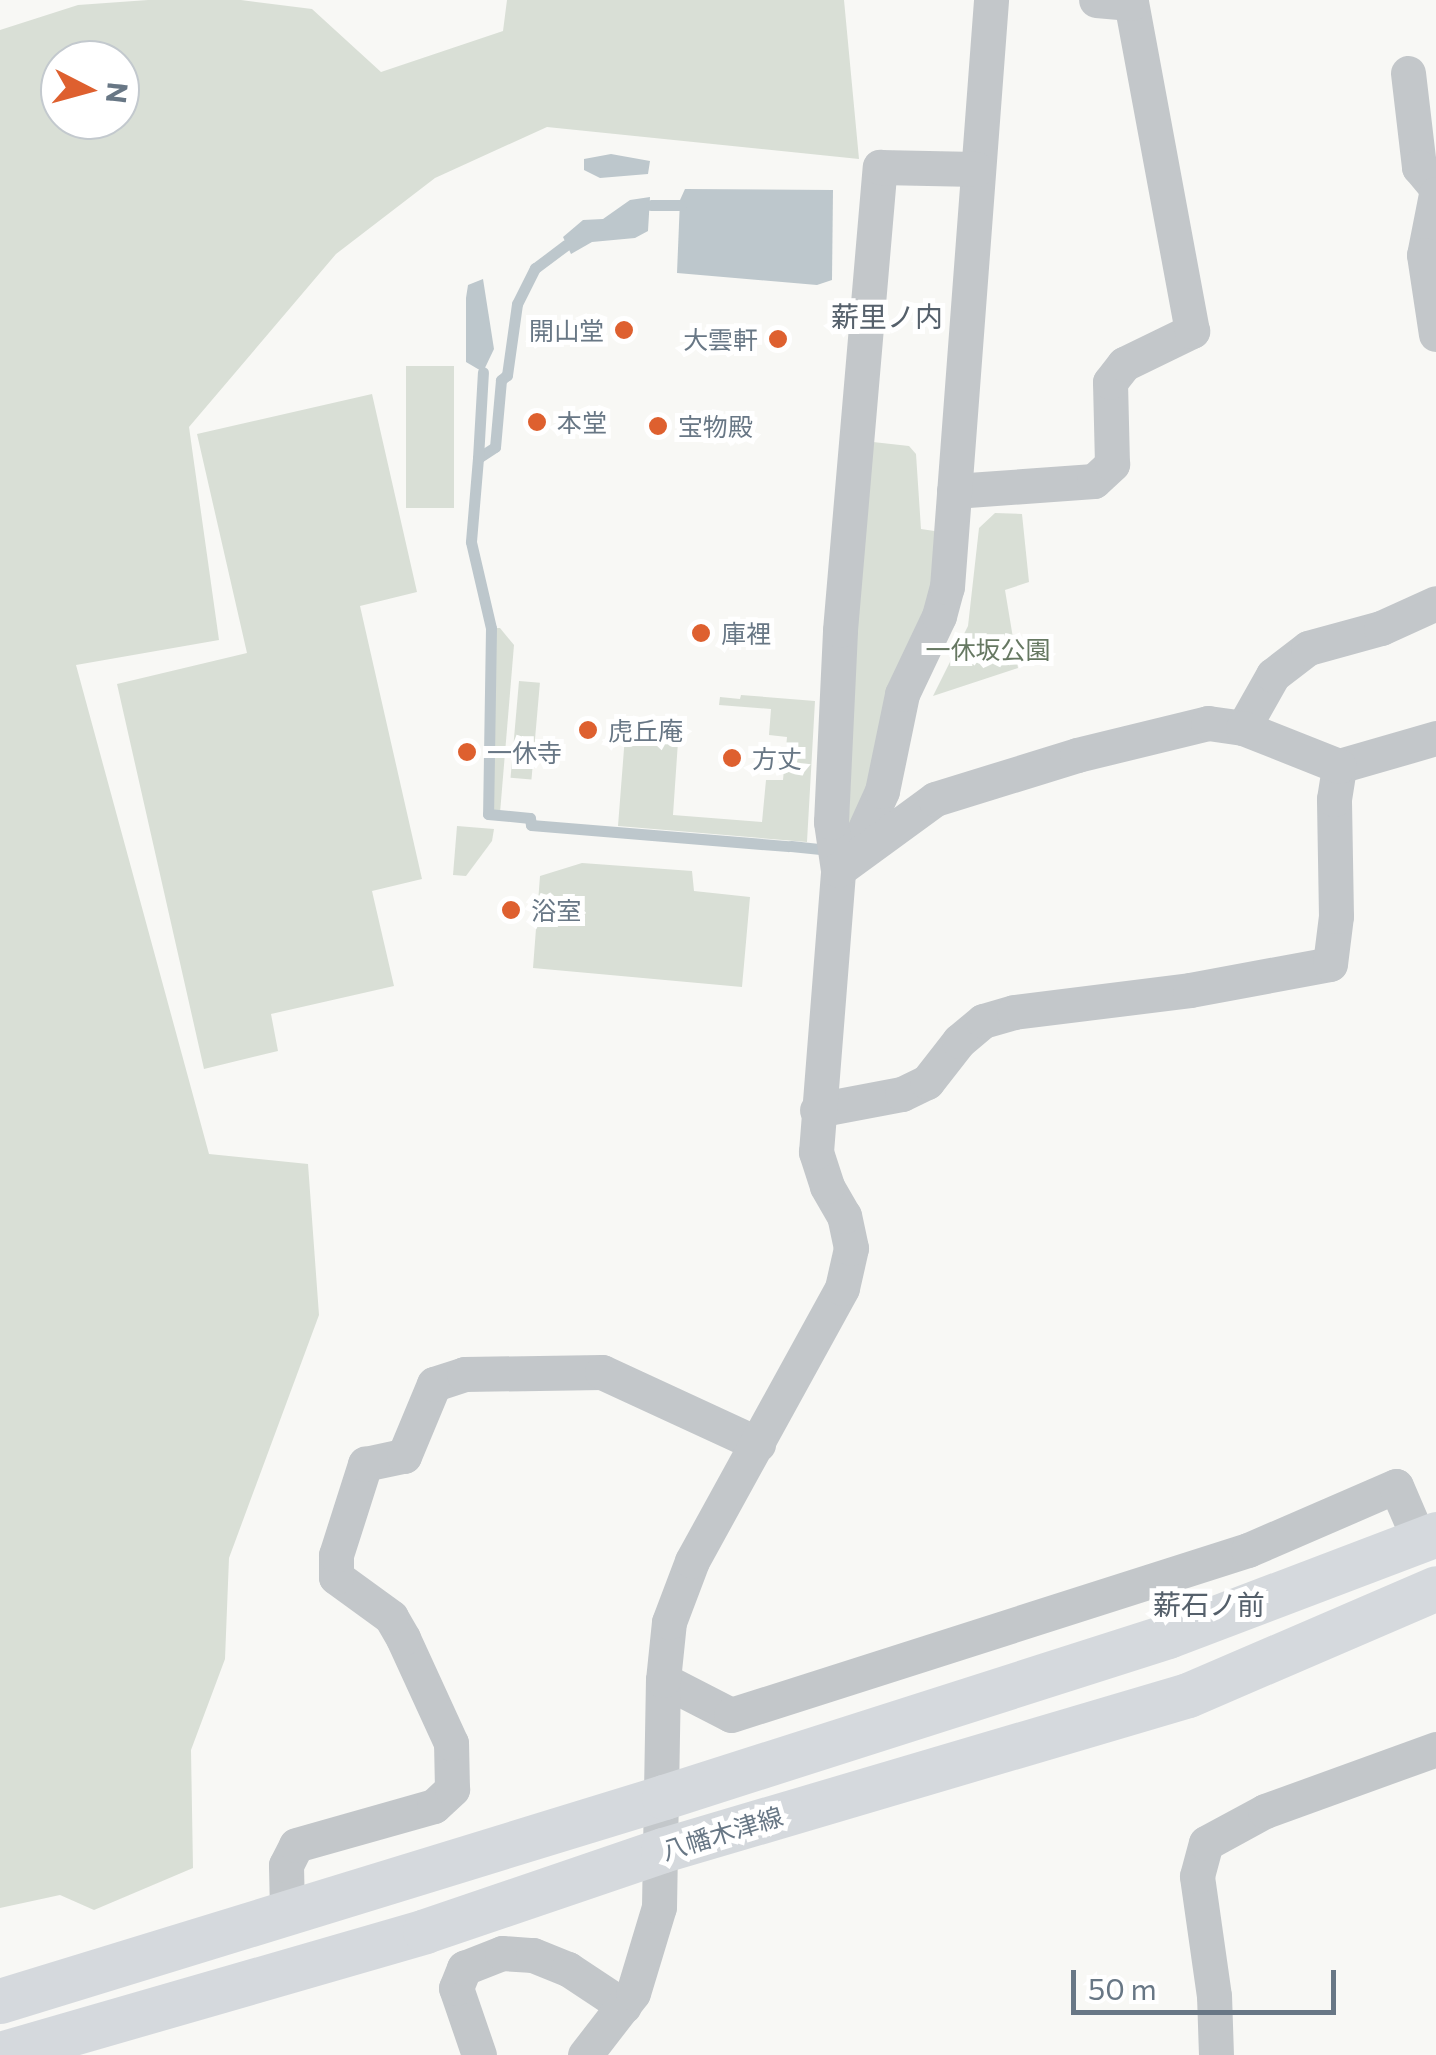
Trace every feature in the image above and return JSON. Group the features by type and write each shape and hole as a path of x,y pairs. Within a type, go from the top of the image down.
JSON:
{"main road":[{"name":"八幡木津線","path":"0,2000 664,1797 1168,1636 1428,1538"},
{"name":"八幡木津線","path":"0,2054 426,1930 663,1850 1188,1696 1436,1588"}],"street":[{"path":"585,2055 634,1993 659,1907 664,1797 663,1680 670,1622 692,1561 842,1288 851,1248 844,1216 827,1186 816,1152 817,1110 846,863 882,791 902,694 939,616 946,586 990,0"},
{"path":"954,491 1094,481 1112,464 1110,382 1124,364 1192,331 1131,3 1096,0"},
{"path":"1408,73 1418,168 1436,191 1424,255 1436,334"},
{"path":"846,863 831,822 840,630 880,167 976,169"},
{"path":"1243,728 1274,675 1308,648 1382,628 1436,604"},
{"path":"846,863 935,800 1077,755 1208,724 1243,728 1338,766 1436,738"},
{"path":"817,1110 902,1094 927,1082 959,1041 983,1020 1014,1012 1190,990 1330,964 1336,916 1334,799 1338,766"},
{"path":"286,1910 286,1865 296,1845 434,1806 452,1789 451,1743 404,1638 391,1617 336,1576 336,1554 366,1464 404,1456 434,1384 464,1374 602,1372 758,1444"},
{"path":"663,1680 732,1715 1248,1550 1396,1486 1428,1538"},
{"path":"1216,2055 1214,1996 1197,1876 1206,1843 1265,1811 1436,1749"},
{"path":"478,2055 456,1988 464,1968 502,1953 533,1955 568,1968 624,2006"}],"green space":[{"path":"241,0 312,9 381,72 503,31 507,0 844,0 859,159 547,127 435,178 336,254 189,427 219,640 76,665 209,1154 308,1164 319,1315 229,1558 225,1659 191,1750 193,1868 94,1910 60,1895 0,1908 0,30 78,5"},
{"path":"406,366 454,366 454,508 406,508"},
{"path":"372,394 417,592 360,606 422,879 372,891 394,986 271,1014 278,1051 204,1069 117,684 247,653 197,434"},
{"path":"864,441 909,446 916,454 921,529 941,532 935,593 860,820 848,838"},
{"name":"一休坂公園","path":"995,513 1022,514 1029,582 1005,590 1018,668 933,696 968,626 979,528"},
{"path":"494,628 500,628 514,645 500,813 490,812"},
{"path":"519,681 540,683 531,779 511,778"},
{"path":"741,695 815,701 807,842 618,826 626,723 679,727 673,815 762,822 766,780 783,780 787,737 769,735 771,709 719,705 720,697 740,699"},
{"path":"457,826 494,829 492,841 466,876 453,875"},
{"path":"582,863 692,871 694,891 750,897 742,987 533,968 540,876"}],"shaded area":[{"path":"611,154 650,161 648,174 600,178 584,170 584,159"},
{"path":"685,189 833,190 832,280 817,285 677,273 680,200"},
{"path":"650,197 648,231 635,238 592,242 571,254 563,237 583,220 603,219 630,200"},
{"path":"483,279 494,349 483,372 466,362 466,298 468,285"}],"waterway":[{"path":"651,205 681,205"},
{"path":"566,245 535,268 517,304 507,375 501,380 495,447 478,458 471,542 491,628 488,814 530,818 531,825 788,846"},
{"path":"478,458 483,372"},
{"path":"791,846 828,850"}],"place":[{"name":"開山堂","path":"624,330"},
{"name":"大雲軒","path":"778,339"},
{"name":"本堂","path":"537,422"},
{"name":"宝物殿","path":"658,426"},
{"name":"庫裡","path":"701,633"},
{"name":"虎丘庵","path":"588,730"},
{"name":"一休寺","path":"467,752"},
{"name":"方丈","path":"732,758"},
{"name":"浴室","path":"511,910"}],"district":[{"name":"薪里ノ内","path":"887,316"},
{"name":"薪石ノ前","path":"1209,1604"}]}
